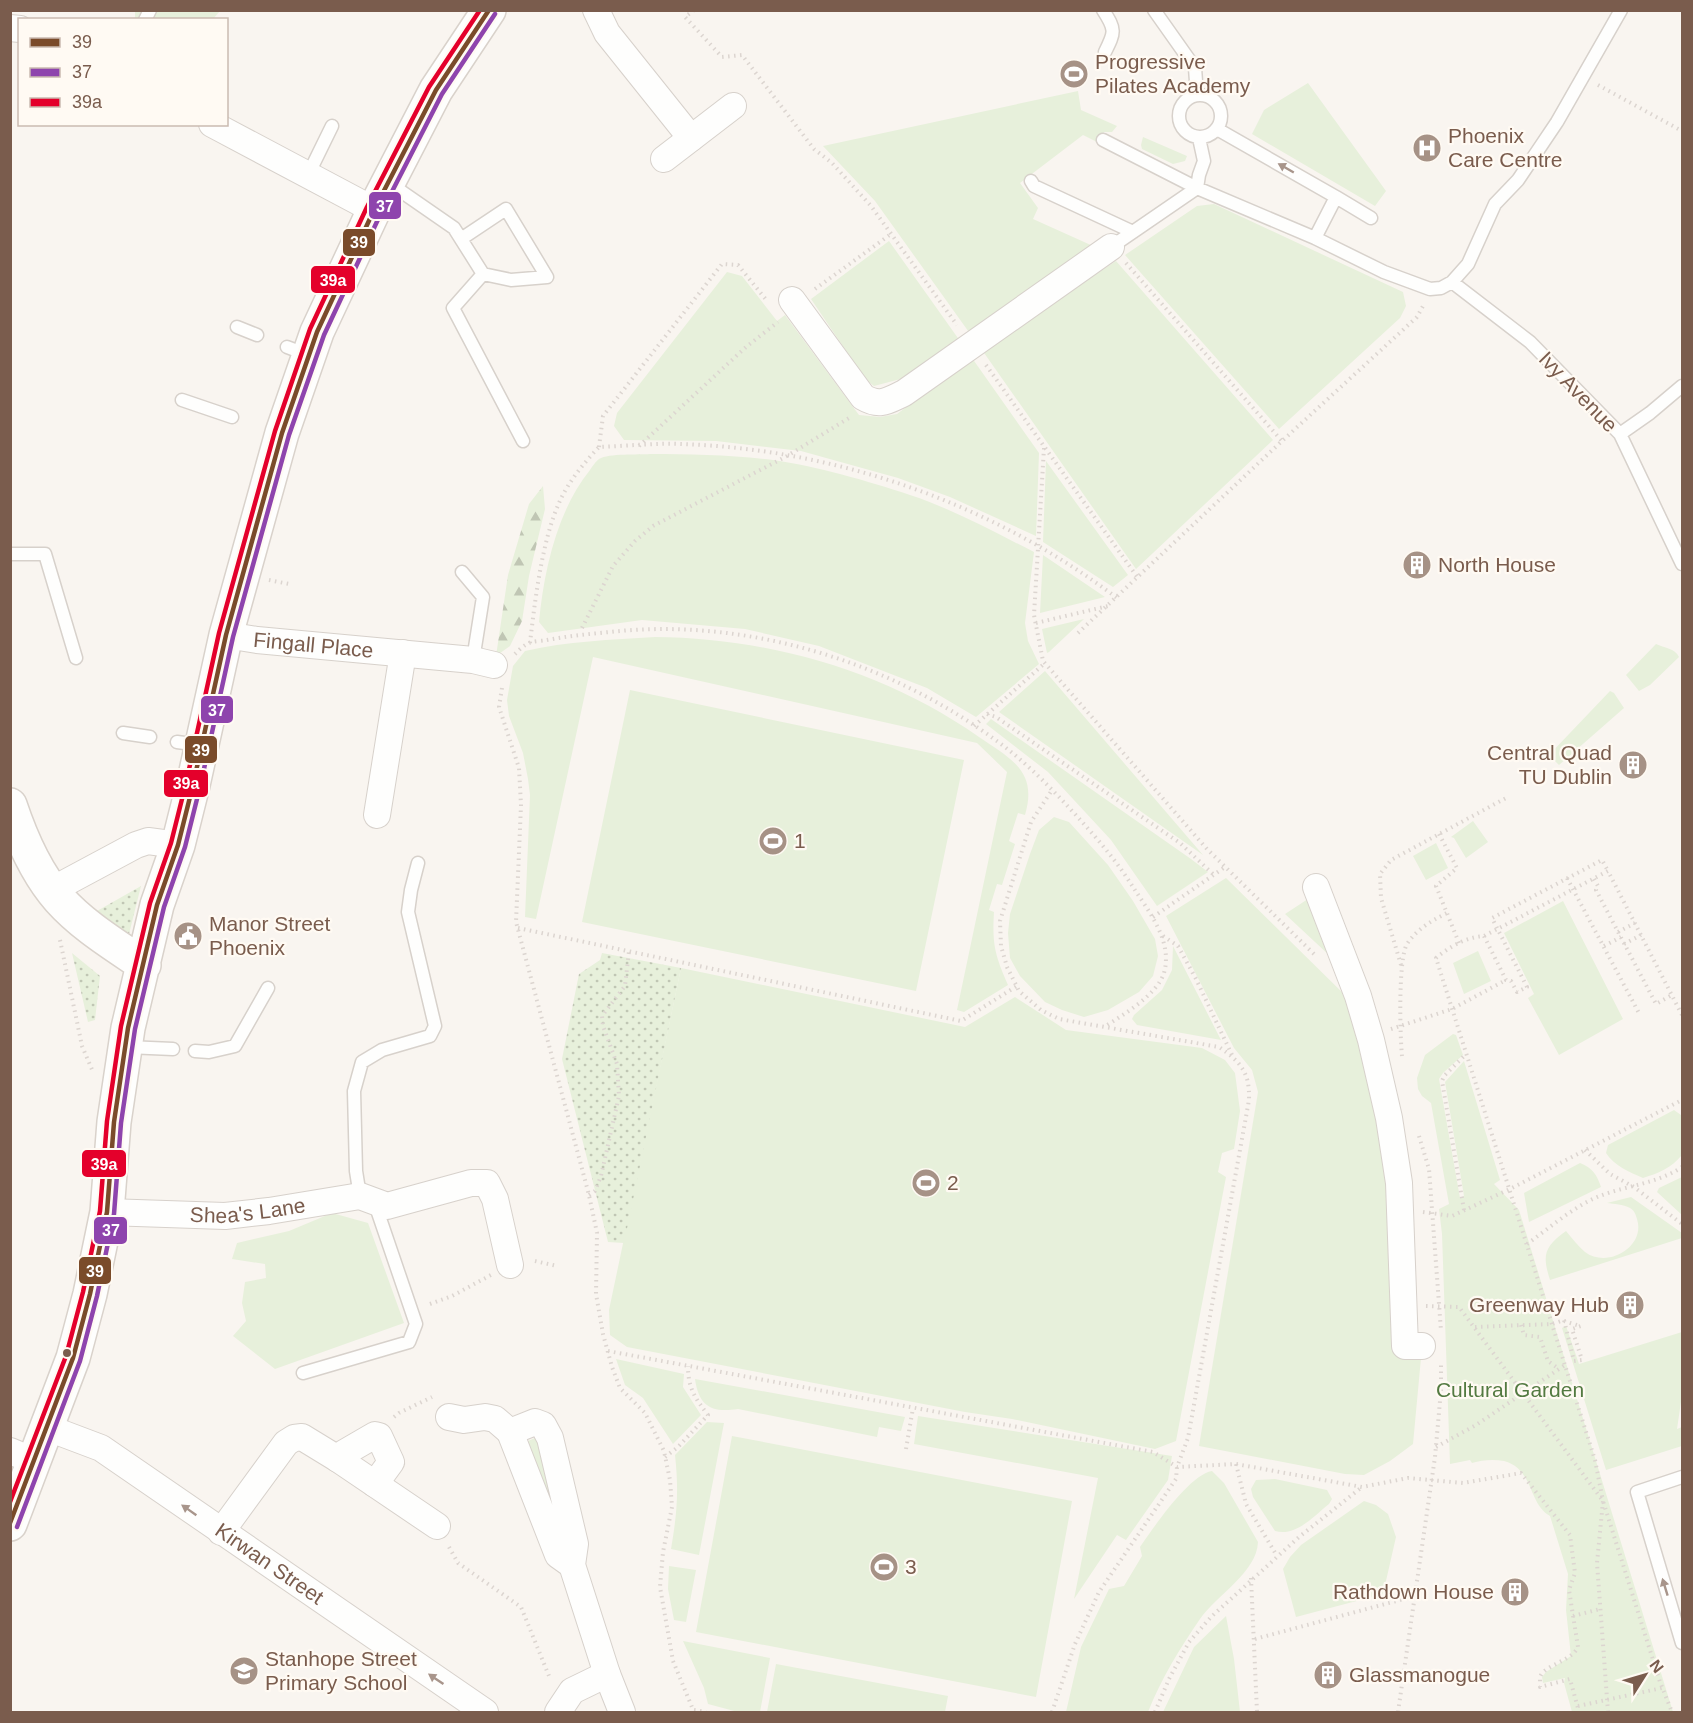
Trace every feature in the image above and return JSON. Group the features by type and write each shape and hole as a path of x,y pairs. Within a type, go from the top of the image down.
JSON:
{"main road":[{"path":"10,1524 22,1456 48,1428 73,1358 90,1294 107,1212 114,1122 126,1047 157,905 178,845 189,744 226,635 272,430 298,351 436,90 489,10"},
{"path":"10,805 29,852 56,895 87,925 144,965"}],"street":[{"path":"596,10 607,33 691,138"},
{"path":"664,159 733,106"},
{"path":"216,126 308,175 381,197"},
{"path":"789,306 863,398 873,403 886,402 904,393 1111,247"},
{"name":"Fingall Place","path":"226,635 256,640 403,653 495,666"},
{"name":"Fingall Place","path":"377,815 403,653"},
{"path":"56,895 136,844 148,841 178,845"},
{"path":"1317,887 1376,1033 1400,1183 1407,1209 1409,1306 1405,1346 1422,1346"},
{"name":"Shea's Lane","path":"107,1212 225,1216 374,1201 471,1183 487,1183 495,1199 510,1265"},
{"path":"449,1417 464,1420 485,1417 495,1419 510,1432 558,1555 572,1565"},
{"path":"510,1432 536,1422 543,1425 550,1438 575,1544 572,1565 622,1713"},
{"name":"Kirwan Street","path":"48,1428 101,1448 485,1713"},
{"path":"338,1459 375,1435 379,1436 391,1462 375,1484"},
{"path":"221,1532 286,1443 294,1438 302,1437 437,1526"},
{"path":"558,1713 572,1691 607,1674"}],"lane":[{"path":"1103,10 1113,25 1114,34 1105,52"},
{"path":"1155,10 1195,68 1197,95"},
{"path":"1103,140 1197,188 1315,238 1384,272 1430,289 1441,288 1452,282 1468,264 1495,204 1529,164 1557,122 1621,10"},
{"path":"1197,95 1211,98 1220,108 1221,116 1217,129 1212,134 1199,138 1186,132 1179,120 1181,106 1185,101 1197,95"},
{"path":"308,175 332,126"},
{"path":"1217,129 1371,218"},
{"path":"1197,188 1198,175 1204,161 1199,138"},
{"path":"1031,181 1034,186 1133,232"},
{"path":"1111,247 1197,188"},
{"path":"381,197 454,228 483,274 511,280 547,276 506,209 461,239"},
{"path":"1315,238 1336,197"},
{"path":"483,274 453,309 523,441"},
{"name":"Ivy Avenue","path":"1452,282 1530,342 1620,434 1683,564"},
{"path":"237,327 257,335"},
{"path":"1620,434 1683,386"},
{"path":"182,400 232,417"},
{"path":"10,554 45,554 76,658"},
{"path":"462,572 483,597 495,666"},
{"path":"123,733 150,737"},
{"path":"303,1372 409,1342 416,1324 374,1201 356,1171 354,1091 362,1062 382,1050 430,1036 435,1026 408,912 418,863"},
{"path":"195,1051 209,1052 234,1046 268,988"},
{"path":"126,1047 173,1049"},
{"path":"1683,1477 1636,1492 1683,1643"}],"path":[{"path":"694,10 685,17 722,57 742,55 814,149"},
{"path":"1582,76 1683,131"},
{"path":"639,446 746,347 778,322 789,306 891,234"},
{"path":"1111,247 1282,441"},
{"path":"530,643 550,525 559,501 570,482 599,447 603,416 722,264 738,265 789,306"},
{"path":"1078,633 1417,317 1430,289"},
{"path":"582,628 613,566 635,541 653,526 787,456 873,403"},
{"path":"599,447 680,444 732,448 839,466 893,482 1001,525 1091,578 1117,598"},
{"path":"1044,448 1034,615 1045,663 1207,849 1316,956"},
{"path":"277,582 289,584"},
{"path":"1036,623 1109,606"},
{"path":"706,1713 694,1711 673,1661 660,1587 663,1552 672,1507 670,1480 664,1451 645,1413 620,1388 603,1334 596,1294 597,1233 518,928 517,860 521,805 519,768 499,706 495,666 530,643 630,629 667,628 716,632 773,641 827,655 927,697 995,739 1029,767 1096,836 1153,917 1162,936 1167,957 1163,975 1135,1006 1104,1027"},
{"path":"974,726 1045,663"},
{"path":"987,714 996,717 1180,843 1214,875"},
{"path":"1052,790 1031,822 1000,921 1001,946 1007,966 1019,991 1041,1010 1059,1020 1219,1047 1232,1056 1244,1070 1250,1083 1250,1100 1188,1438 1176,1479 1099,1592 1075,1644 1052,1713"},
{"path":"1401,965 1381,898 1380,874 1390,860 1506,798"},
{"path":"1438,834 1457,868 1436,886 1459,943"},
{"path":"1484,936 1506,980 1511,981 1517,992 1527,987 1492,918 1602,860 1683,1015"},
{"path":"1153,917 1225,867"},
{"path":"1608,872 1484,936 1473,936 1445,950 1436,958 1566,1365 1595,1460 1603,1501 1672,1713"},
{"path":"1568,878 1640,1015"},
{"path":"1594,879 1598,886 1596,890 1656,1004 1672,995"},
{"path":"56,895 60,946 82,1046 94,1075"},
{"path":"1436,918 1447,913"},
{"path":"1618,932 1635,923"},
{"path":"518,928 961,1021 1017,986"},
{"path":"1624,944 1641,935"},
{"path":"1162,936 1178,946 1232,1056"},
{"path":"1604,946 1621,937"},
{"path":"589,1195 596,1191 601,1176 619,1096 617,1064 603,1026 602,1016 625,986 629,951"},
{"path":"1376,1033 1452,1009 1506,980"},
{"path":"1464,1210 1442,1081 1444,1076 1466,1054"},
{"path":"1407,1209 1452,1216 1510,1189 1683,1100"},
{"path":"1585,1150 1610,1174 1634,1186 1683,1224"},
{"path":"1527,1244 1575,1210 1602,1195 1662,1179 1683,1167"},
{"path":"1409,1306 1459,1307 1603,1501 1597,1563 1608,1713"},
{"path":"1475,1327 1552,1324 1564,1320 1581,1326 1572,1329 1582,1360 1574,1361 1564,1320"},
{"path":"1521,1325 1524,1335 1540,1336 1548,1361 1559,1368"},
{"path":"608,1351 1153,1452 1178,1467 1236,1464 1362,1487 1408,1478 1463,1483 1521,1473 1570,1535 1575,1573 1569,1590 1577,1650 1543,1672 1540,1687 1570,1679 1579,1713"},
{"path":"1436,1447 1476,1425 1566,1365"},
{"path":"665,1457 678,1447 708,1415 688,1383 688,1366"},
{"path":"379,1436 387,1423 399,1413 432,1397 440,1401 449,1417"},
{"path":"906,1449 913,1408"},
{"path":"1236,1464 1246,1504 1277,1556"},
{"path":"1155,1713 1169,1679 1190,1642 1211,1617 1251,1578 1362,1487"},
{"path":"437,1526 458,1563 521,1607 549,1676 572,1691"},
{"path":"1251,1578 1257,1713"},
{"path":"1255,1640 1415,1596"},
{"path":"1573,1616 1600,1609"},
{"path":"1578,1706 1662,1688"}],"green space":[{"path":"135,11 220,11 214,18 135,18"},
{"path":"1308,83 1386,191 1375,206 1252,134 1264,110"},
{"path":"1078,91 1081,110 1117,126 1112,132 1104,132 1099,143 1083,135 1020,183 1038,208 1033,219 1093,246 971,335 875,201 823,146"},
{"path":"1143,137 1187,156 1185,161 1173,164 1142,149"},
{"path":"1214,204 1403,292 1406,306 1400,318 1279,429 1125,255 1197,206"},
{"path":"889,241 960,341 912,376 874,386 865,379 811,299"},
{"path":"1116,261 1273,440 1136,569 982,350"},
{"path":"727,272 742,276 777,321 785,315 859,415 880,417 897,414 972,358 1039,453 1036,536 950,497 898,478 801,451 716,441 624,440 614,426 617,413"},
{"path":"616,455 758,458 807,466 894,490 942,507 1034,552 1025,623 1028,641 1039,664 976,717 927,688 819,646 745,629 642,620 548,633 539,622 544,582 561,522 579,486 599,459"},
{"path":"1046,461 1128,575 1113,587 1043,542"},
{"path":"543,486 545,509 529,576 522,621 510,646 496,656 508,575 529,504"},
{"path":"1043,555 1105,597 1040,613"},
{"path":"1084,619 1049,652 1047,653 1042,629"},
{"path":"655,637 741,644 825,663 905,694 943,714 1011,760 1025,777 1028,800 1025,815 1018,813 1009,841 1015,844 1002,885 997,884 989,910 994,912 995,950 1008,985 964,1012 957,1010 1007,772 977,743 593,657 536,919 525,917 530,795 523,753 509,716 507,700 513,666 525,651 589,641"},
{"path":"1656,644 1672,650 1679,657 1650,685 1639,691 1626,675"},
{"path":"1045,671 1197,848 1203,855 999,712"},
{"name":"1","path":"630,690 964,760 916,991 582,922"},
{"path":"1610,691 1614,693 1624,708 1559,765 1549,755"},
{"path":"991,719 1208,872 1157,906 1111,840 1048,772 986,724"},
{"path":"1054,817 1069,822 1108,865 1133,901 1155,939 1158,956 1153,976 1139,992 1108,1010 1084,1017 1045,1002 1020,976 1010,958 1008,933 1010,914 1039,830"},
{"path":"1473,821 1488,842 1466,858 1454,838 1451,837"},
{"path":"1436,843 1448,868 1426,880 1413,856"},
{"path":"1226,878 1349,999 1373,1085 1421,1358 1413,1444 1390,1461 1364,1475 1345,1474 1199,1446 1258,1092 1252,1070 1234,1048 1166,916"},
{"path":"141,886 128,938 97,911"},
{"path":"1311,897 1330,956 1285,914"},
{"path":"1563,901 1623,1019 1559,1055 1528,998 1534,994 1504,933"},
{"path":"1173,946 1221,1040 1137,1025 1132,1019 1162,990 1172,970"},
{"path":"1478,951 1491,981 1464,994 1453,963"},
{"path":"72,953 100,976 95,1020 88,1022"},
{"path":"602,953 681,968 624,1243 608,1242 562,1059 579,974 600,960"},
{"name":"2","path":"681,968 965,1027 1015,997 1066,1030 1202,1048 1225,1060 1235,1073 1240,1111 1234,1149 1222,1153 1218,1172 1226,1177 1176,1441 1155,1449 1012,1419 627,1347 610,1335 609,1310"},
{"name":"Cultural Garden","path":"1453,1034 1456,1035 1463,1055 1439,1079 1460,1198 1464,1196 1445,1082 1464,1061 1500,1180 1494,1184 1519,1210 1673,1712 1572,1712 1564,1683 1565,1678 1543,1683 1542,1677 1546,1672 1571,1656 1566,1610 1568,1574 1550,1516 1543,1511 1521,1471 1514,1465 1492,1460 1472,1463 1470,1460 1450,1464 1442,1234 1439,1209 1449,1204 1431,1103 1422,1096 1418,1089 1417,1078 1425,1055"},
{"path":"1674,1110 1681,1115 1682,1119 1682,1155 1669,1167 1643,1178 1609,1158 1606,1153 1608,1145"},
{"path":"1580,1163 1594,1172 1601,1187 1529,1222 1524,1193"},
{"path":"1682,1177 1682,1215 1657,1192 1659,1188"},
{"path":"1631,1197 1682,1233 1682,1238 1550,1280 1546,1264 1547,1252 1553,1242 1566,1231 1582,1250 1594,1257 1613,1256 1630,1246 1636,1238 1638,1229 1635,1213 1627,1207 1607,1203"},
{"path":"332,1213 368,1223 404,1323 275,1369 233,1336 246,1321 242,1303 245,1282 266,1278 265,1264 232,1259 237,1243 289,1231"},
{"path":"1566,1326 1579,1364 1682,1332 1682,1395 1677,1429 1682,1427 1682,1446 1606,1470 1562,1328"},
{"path":"616,1359 684,1374 683,1387 701,1415 673,1444 643,1398 625,1385"},
{"path":"695,1379 905,1417 901,1431 879,1427 877,1437 738,1409 714,1409 708,1406 700,1396"},
{"path":"918,1416 1172,1456 1168,1480 1126,1540 1117,1535 1074,1599 1098,1478 914,1444"},
{"path":"707,1422 724,1423 699,1555 671,1549 677,1502 675,1455"},
{"path":"542,1435 568,1545 524,1454 528,1441"},
{"name":"3","path":"732,1436 1072,1501 1036,1697 696,1632"},
{"path":"1212,1471 1224,1483 1258,1542 1251,1563 1200,1619 1171,1664 1148,1712 1066,1712 1081,1647 1109,1589 1124,1586 1142,1556 1140,1547 1163,1515 1193,1482"},
{"path":"1275,1479 1327,1490 1332,1499 1317,1514 1297,1528 1283,1532 1275,1531 1253,1497 1251,1489 1256,1480"},
{"path":"1364,1501 1376,1505 1388,1514 1396,1537 1383,1594 1296,1617 1283,1569 1290,1557 1301,1545"},
{"path":"669,1566 696,1570 686,1622 674,1620 668,1589"},
{"path":"1226,1616 1240,1712 1163,1712 1194,1647"},
{"path":"683,1641 770,1658 760,1712 738,1712 708,1704 704,1688"},
{"path":"776,1664 948,1696 945,1712 767,1712"}],"transit line":[{"name":"39a","path":"10,1502 66,1356 83,1292 100,1211 107,1121 121,1026 150,903 171,843 186,783 219,633 275,431 310,329 367,207 429,87 480,10"},
{"name":"39","path":"10,1523 73,1358 90,1294 107,1212 114,1122 128,1028 157,905 178,845 193,785 226,635 282,433 317,332 374,210 436,90 489,10"},
{"name":"37","path":"17,1527 80,1361 97,1296 114,1214 121,1123 135,1029 164,907 185,847 233,637 289,435 324,335 381,213 442,94 495,14"}],"place":[{"name":"Progressive Pilates Academy","path":"1074,74"},
{"name":"Phoenix Care Centre","path":"1427,148"},
{"name":"North House","path":"1417,565"},
{"name":"Central Quad TU Dublin","path":"1633,765"},
{"name":"1","path":"773,841"},
{"name":"Manor Street Phoenix","path":"188,936"},
{"name":"2","path":"926,1183"},
{"name":"Greenway Hub","path":"1630,1305"},
{"name":"3","path":"884,1567"},
{"name":"Rathdown House","path":"1515,1592"},
{"name":"Stanhope Street Primary School","path":"244,1671"},
{"name":"Glassmanogue","path":"1328,1675"}]}
